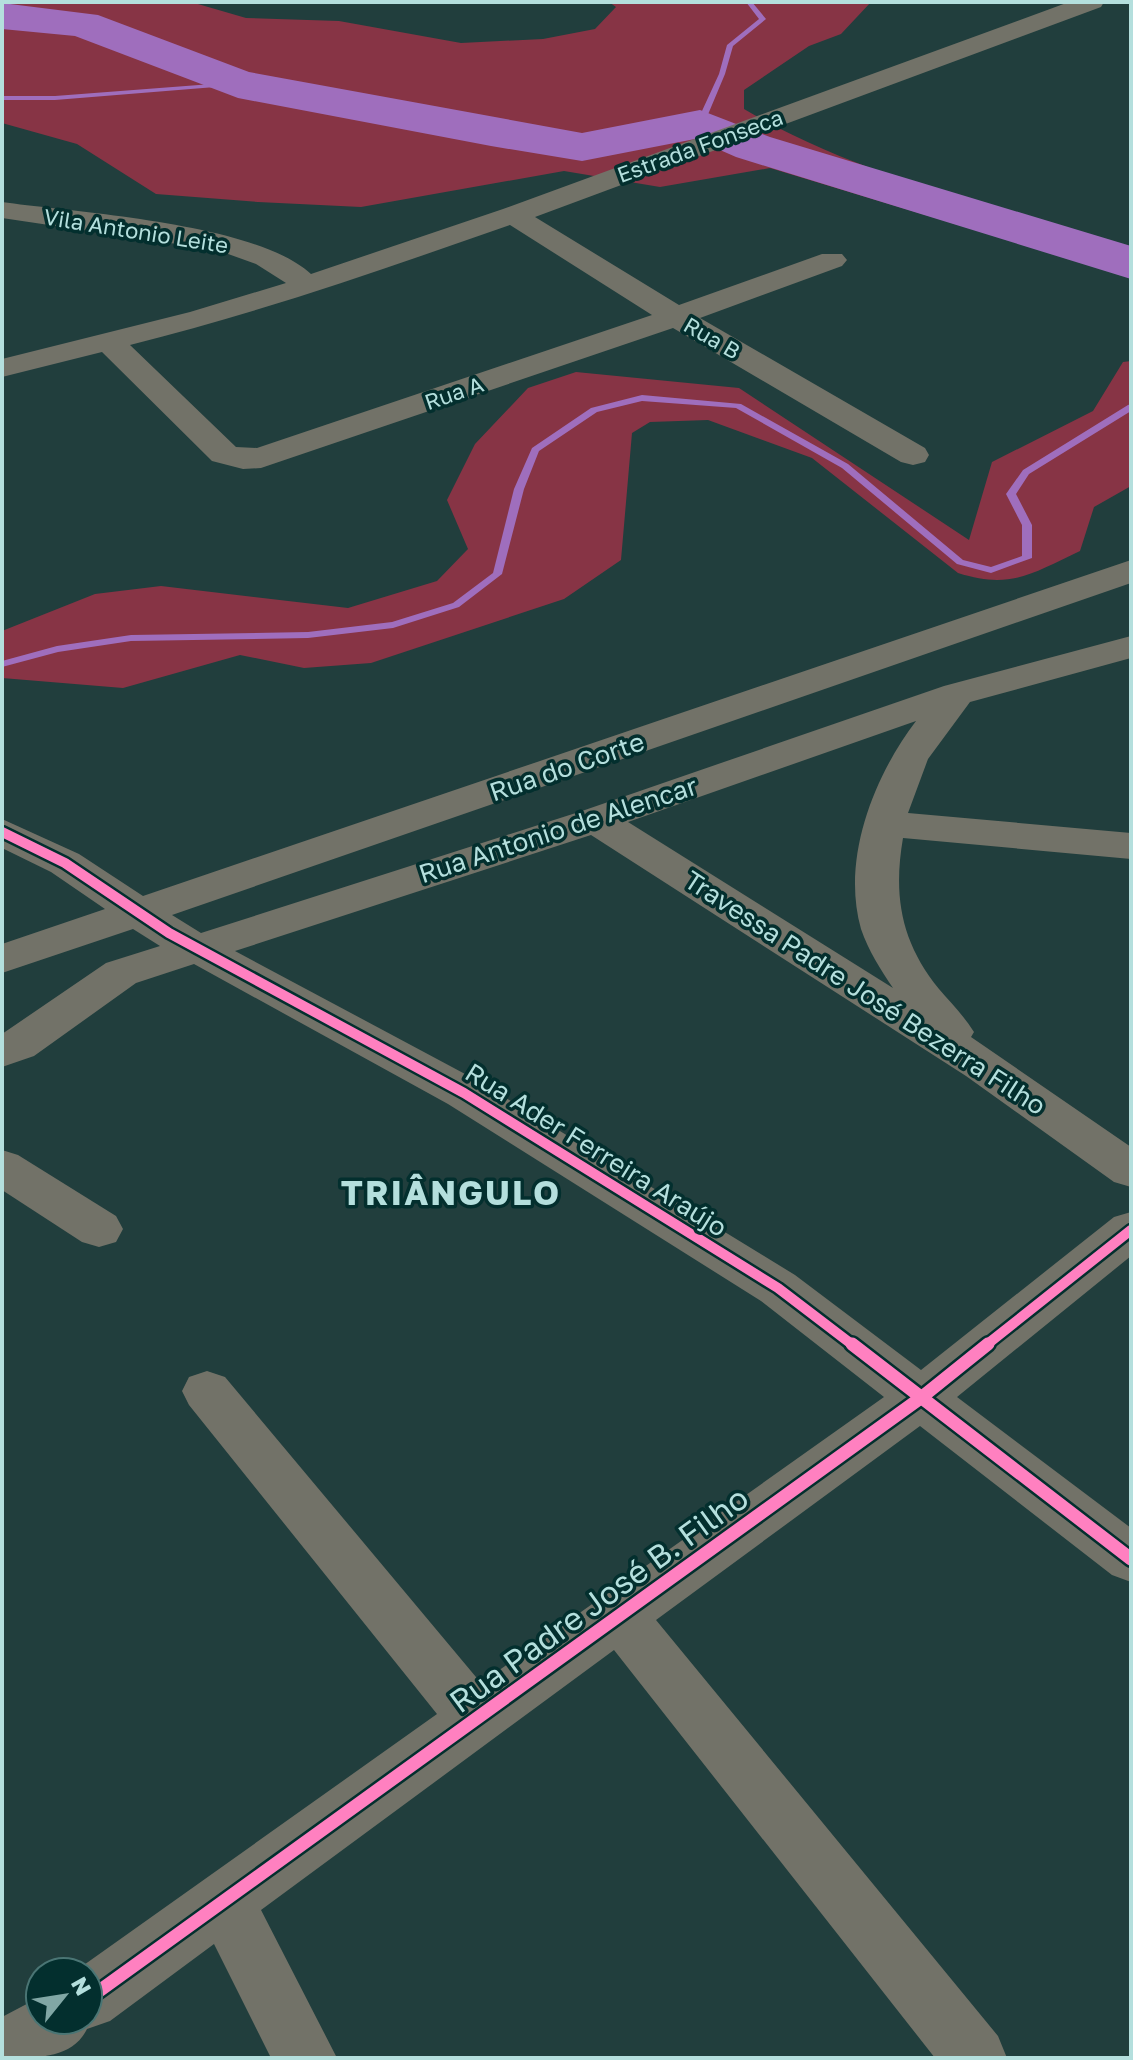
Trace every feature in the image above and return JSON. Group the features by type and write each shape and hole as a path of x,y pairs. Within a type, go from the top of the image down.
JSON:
{"street":[{"name":"Estrada Fonseca","path":"38,357 110,343 306,286 513,215 1092,2"},
{"name":"Vila Antonio Leite","path":"2,210 219,242 254,252 289,268 306,286"},
{"name":"Rua B","path":"513,215 675,316 913,455"},
{"name":"Rua A","path":"110,343 209,442 224,454 243,459 290,450 832,260"},
{"path":"2,357 38,357"},
{"path":"2,368 38,357"},
{"name":"Rua do Corte","path":"2,959 1131,571"},
{"name":"Rua Antonio de Alencar","path":"2,1052 18,1045 121,973 596,820 957,694 1131,647"},
{"path":"957,694 903,769 879,862 876,903 882,929 894,954 929,1007 982,1065"},
{"name":"Travessa Padre José Bezerra Filho","path":"596,820 982,1065 1131,1170"},
{"path":"888,824 1131,846"},
{"name":"Rua Ader Ferreira Araújo","path":"2,832 65,863 198,948 464,1093 778,1288 1131,1559"},
{"path":"2,1167 99,1229"},
{"name":"Rua Padre José B. Filho","path":"104,1987 922,1397 1131,1230"},
{"path":"207,1391 477,1720"},
{"path":"621,1617 975,2058"},
{"path":"224,1900 305,2058"},
{"path":"2,2052 30,2036"}],"shaded area":[{"path":"2,2 191,2 246,18 339,21 461,43 543,39 595,29 616,7 609,2 871,2 841,34 809,46 744,90 744,109 789,133 884,173 1131,249 1131,277 770,168 660,187 564,171 361,207 156,194 77,144 2,123"},
{"path":"1131,361 1131,486 1094,507 1080,551 1021,577 993,580 958,573 812,458 708,420 650,422 632,433 621,560 564,599 371,663 304,668 240,655 123,688 2,678 2,631 95,594 161,586 348,608 437,581 468,549 447,500 475,444 528,388 576,372 739,388 969,540 992,462 1093,411 1123,362"}],"waterway":[{"path":"700,124 722,74 730,45 763,19 749,2"},
{"path":"2,16 83,24 238,84 582,147 700,124 753,147 1131,263"},
{"path":"2,98 55,98 238,84"},
{"path":"2,664 57,649 131,638 308,635 393,625 456,605 497,574 519,489 535,450 594,410 642,398 738,406 845,466 960,562 991,570 1027,558 1027,525 1011,494 1026,472 1131,407"}],"cycle path":[{"path":"2,832 65,863 169,933 464,1093 778,1288 1131,1559"},
{"path":"104,1987 922,1397 1131,1230"}],"district":[{"name":"TRIÂNGULO","path":"451,1193"}]}
